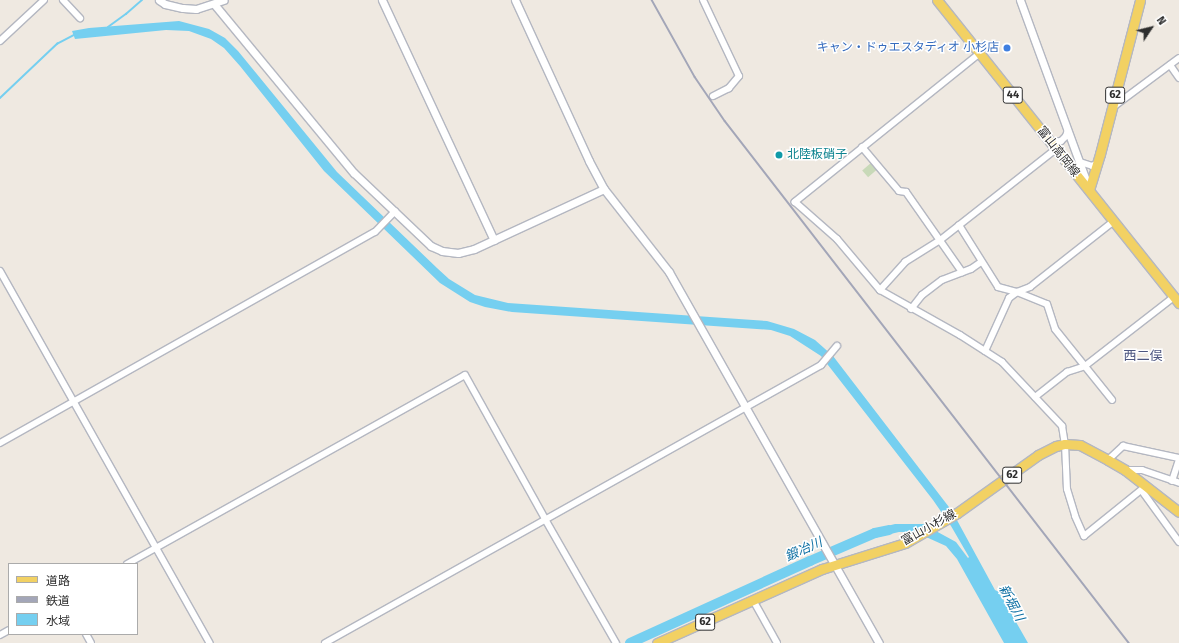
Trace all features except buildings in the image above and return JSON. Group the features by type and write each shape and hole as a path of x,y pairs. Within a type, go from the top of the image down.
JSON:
{"main road":[{"name":"富山高岡線","path":"938,0 1177,300"},
{"name":"62","path":"1089,190 1098,163 1140,0"},
{"path":"1065,444 1080,446 1126,470 1144,488 1179,512"},
{"name":"富山小杉線","path":"658,643 834,562 894,547 919,536 957,513 1049,448 1065,444"}],"street":[{"path":"0,41 44,0"},
{"path":"63,0 80,18"},
{"path":"159,0 183,8 196,9 224,0"},
{"path":"382,0 494,240"},
{"path":"515,0 589,161 604,189 669,272 879,643"},
{"path":"703,0 739,76 729,88 713,96"},
{"path":"1020,0 1089,190"},
{"path":"214,4 354,173 431,246 442,251 458,253 474,249 604,189"},
{"path":"980,53 795,202 837,239 880,290 1002,362 1062,426 1065,444 1067,489 1075,516 1084,536 1144,488 1179,542"},
{"path":"1112,107 1179,58"},
{"path":"1170,65 1179,78"},
{"path":"880,290 905,262 959,225 1066,136 1068,130"},
{"path":"862,147 900,191 906,192 962,272"},
{"path":"1080,162 1092,166 1098,163"},
{"path":"0,443 368,236 379,228 395,211"},
{"path":"985,351 1009,298 1017,292 1030,287 1114,221"},
{"path":"959,225 981,262 998,286 1047,304 1055,329 1112,400"},
{"path":"911,309 922,295 942,280 972,269 981,262"},
{"path":"0,271 210,643"},
{"path":"1036,397 1067,372 1085,366 1177,300"},
{"path":"325,643 746,407 823,362 837,346"},
{"path":"129,563 465,375 545,519 616,642"},
{"path":"1108,460 1123,446 1179,458 1172,481"},
{"path":"1126,470 1142,470 1179,483"},
{"path":"753,600 777,643"}],"green space":[{"path":"872,162 878,169 868,177 862,171"}],"water":[{"path":"179,21 209,29 225,38 238,51 337,172 449,279 475,295 508,303 767,321 794,329 815,340 833,356 952,511 995,590 999,592 1028,643 1004,643 957,559 946,546 915,532 899,532 878,537 875,529 895,524 923,524 956,542 968,558 969,557 951,526 933,500 821,356 790,336 771,330 512,312 485,307 470,302 440,283 324,171 240,66 224,48 211,39 189,31 166,30 75,39 72,31 89,28"}],"waterway":[{"path":"108,27 142,0"},
{"path":"0,98 57,44 74,35"},
{"name":"鍛冶川","path":"630,643 810,561 875,533 889,530"}],"railway":[{"path":"652,0 695,77 725,121 1129,643"}],"place":[{"name":"キャン・ドゥエスタディオ 小杉店","path":"1007,48"},
{"name":"北陸板硝子","path":"779,155"}],"district":[{"name":"西二俣","path":"1143,356"}],"water label":[{"name":"新堀川","path":"1011,603"}]}
